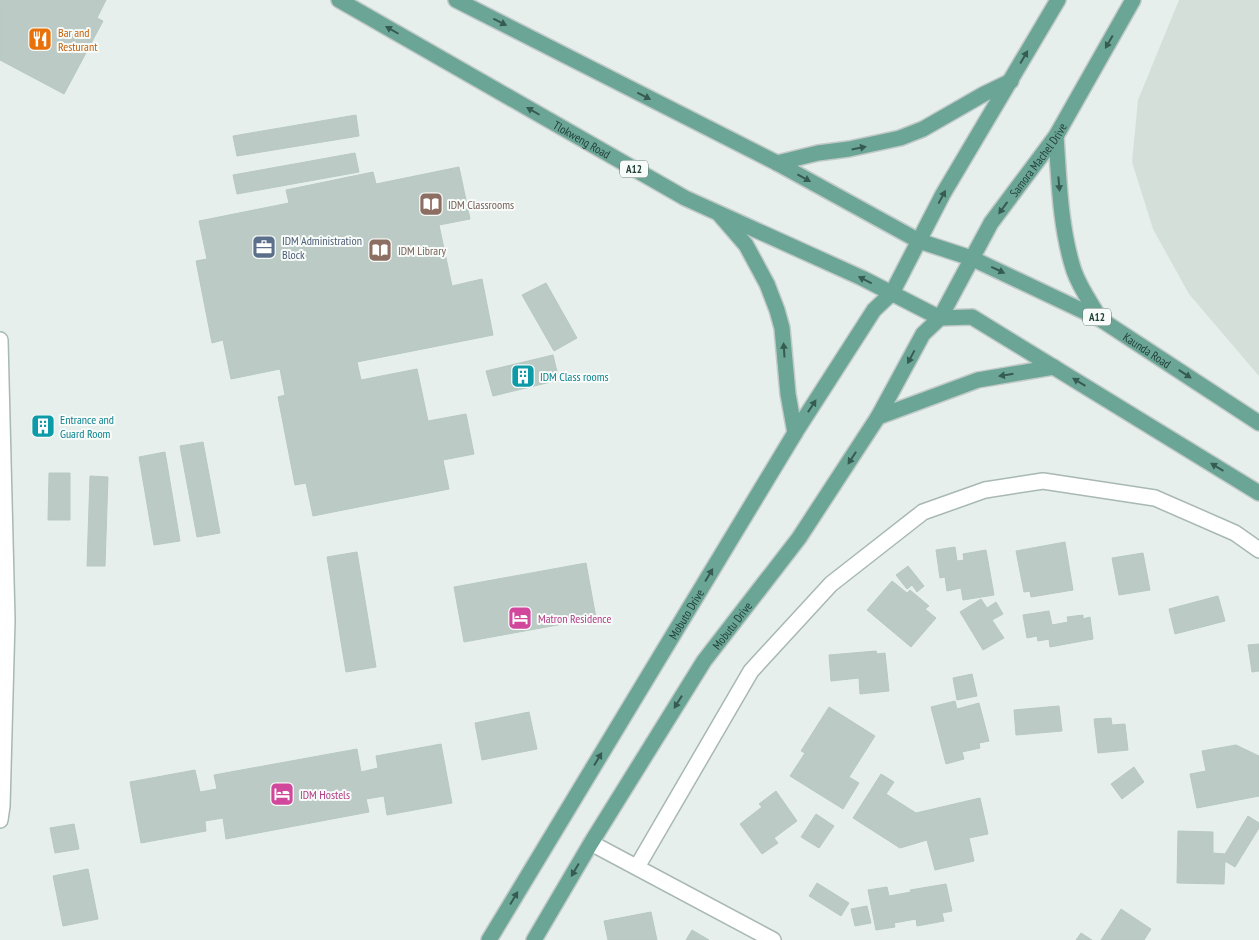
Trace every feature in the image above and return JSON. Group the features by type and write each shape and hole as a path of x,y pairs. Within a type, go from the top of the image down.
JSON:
{"main road":[{"name":"Tlokweng Road","path":"340,0 685,198 862,278 940,318"},
{"name":"A12","path":"456,0 777,163 919,240"},
{"path":"892,293 943,194 1058,0"},
{"name":"Samora Machel Drive","path":"940,318 991,223 1056,136 1133,0"},
{"path":"777,163 818,152 849,150 900,138 923,129 984,94 1011,81"},
{"path":"1056,136 1061,200 1074,271 1100,319"},
{"path":"685,198 718,212 746,245 767,284 782,328 788,394 795,433"},
{"name":"Kaunda Road","path":"919,240 972,258 1100,319 1259,423"},
{"name":"Mobuto Drive","path":"489,940 795,433 874,310 892,293"},
{"name":"A12","path":"940,318 972,317 1259,492"},
{"name":"Mobutu Drive","path":"534,940 591,843 704,661 799,538 878,417 924,334 940,318"},
{"path":"878,417 978,380 1054,367"}],"street":[{"path":"0,340 3,620 2,806 0,820"},
{"path":"637,867 751,671 831,584 923,512 985,490 1043,482 1155,498 1235,533 1259,550"},
{"path":"591,843 773,940"}],"shaded area":[{"path":"1179,0 1259,0 1259,376 1189,294 1153,229 1132,162 1138,100"}],"building":[{"path":"0,0 106,0 97,18 103,21 64,94 0,60"},
{"path":"356,115 359,136 237,156 233,136"},
{"path":"355,153 359,172 237,194 233,175"},
{"path":"459,167 470,219 439,225 452,286 482,279 493,335 357,362 361,380 417,369 428,421 466,414 474,454 443,460 449,489 313,516 306,483 295,485 278,397 285,395 280,369 231,379 223,340 212,343 196,261 207,259 199,221 289,203 286,190 373,172 376,184"},
{"path":"546,283 577,338 554,351 522,295"},
{"name":"IDM Class rooms","path":"553,355 559,380 493,396 486,371"},
{"name":"Entrance and Guard Room","path":"38,421 48,421 48,431 38,432"},
{"path":"203,442 220,533 197,537 180,446"},
{"path":"165,452 180,541 154,545 139,457"},
{"path":"49,473 70,473 70,520 48,520"},
{"path":"90,476 108,477 105,566 87,566"},
{"path":"1065,542 1073,590 1031,597 1030,591 1024,592 1016,551"},
{"path":"955,547 957,561 964,560 963,554 986,550 994,595 963,600 961,588 947,591 945,577 940,578 936,550"},
{"path":"357,552 376,667 346,672 327,557"},
{"path":"1143,553 1150,590 1119,595 1112,558"},
{"path":"586,563 596,618 464,642 454,587"},
{"path":"908,566 924,586 917,592 912,585 907,589 896,575"},
{"path":"892,581 907,593 910,590 929,606 925,609 936,618 911,647 867,610"},
{"path":"1218,596 1225,621 1175,634 1169,609"},
{"path":"981,599 987,608 996,602 1003,614 992,620 1004,638 983,650 960,612"},
{"path":"1049,611 1052,625 1068,622 1067,617 1083,615 1083,619 1090,617 1093,639 1050,647 1049,639 1038,641 1037,636 1027,638 1023,615"},
{"path":"1259,644 1259,671 1252,672 1248,645"},
{"path":"876,651 877,654 885,653 889,691 860,694 859,678 831,681 829,655"},
{"path":"972,674 977,696 957,700 953,678"},
{"path":"955,701 957,709 979,703 989,741 979,743 980,748 962,752 964,759 946,764 931,707"},
{"path":"1059,706 1062,731 1016,735 1014,710"},
{"path":"829,707 875,736 849,777 859,783 843,809 790,776 805,753 801,751"},
{"path":"529,712 537,749 482,760 475,723"},
{"path":"1111,718 1112,725 1125,724 1128,750 1098,753 1094,719"},
{"path":"441,744 452,803 387,815 384,796 366,799 369,812 226,839 223,818 205,821 206,831 141,843 130,782 195,770 200,792 217,789 214,775 357,749 361,772 378,768 376,756"},
{"path":"1236,745 1259,756 1259,796 1197,808 1190,774 1206,771 1202,751"},
{"path":"1134,767 1144,782 1122,799 1111,784"},
{"path":"881,774 894,782 886,794 916,813 980,798 988,834 969,838 974,861 935,870 927,840 900,848 853,818"},
{"path":"776,791 797,821 774,838 778,843 762,854 740,824 762,807 759,804"},
{"path":"816,814 834,826 819,848 801,837"},
{"path":"1248,816 1259,823 1259,828 1235,867 1225,861 1224,884 1177,883 1178,831 1213,832 1213,853 1225,854"},
{"path":"74,824 79,849 55,853 50,828"},
{"path":"88,869 98,919 63,926 53,876"},
{"path":"817,883 849,903 841,916 809,896"},
{"path":"946,884 952,911 942,913 944,921 917,926 916,919 894,923 895,927 876,930 868,890 887,887 889,896 911,892 910,890"},
{"path":"867,906 871,923 855,926 851,909"},
{"path":"1121,909 1151,929 1144,940 1101,940"},
{"path":"651,912 657,940 608,940 604,921"},
{"path":"692,930 709,940 686,940"},
{"path":"1081,933 1092,940 1076,940"}],"place":[{"name":"Bar and Resturant","path":"40,39"},
{"name":"IDM Classrooms","path":"431,204"},
{"name":"IDM Administration Block","path":"264,247"},
{"name":"IDM Library","path":"380,250"},
{"name":"IDM Class rooms","path":"523,376"},
{"name":"Entrance and Guard Room","path":"43,426"},
{"name":"Matron Residence","path":"520,618"},
{"name":"IDM Hostels","path":"282,794"}]}
